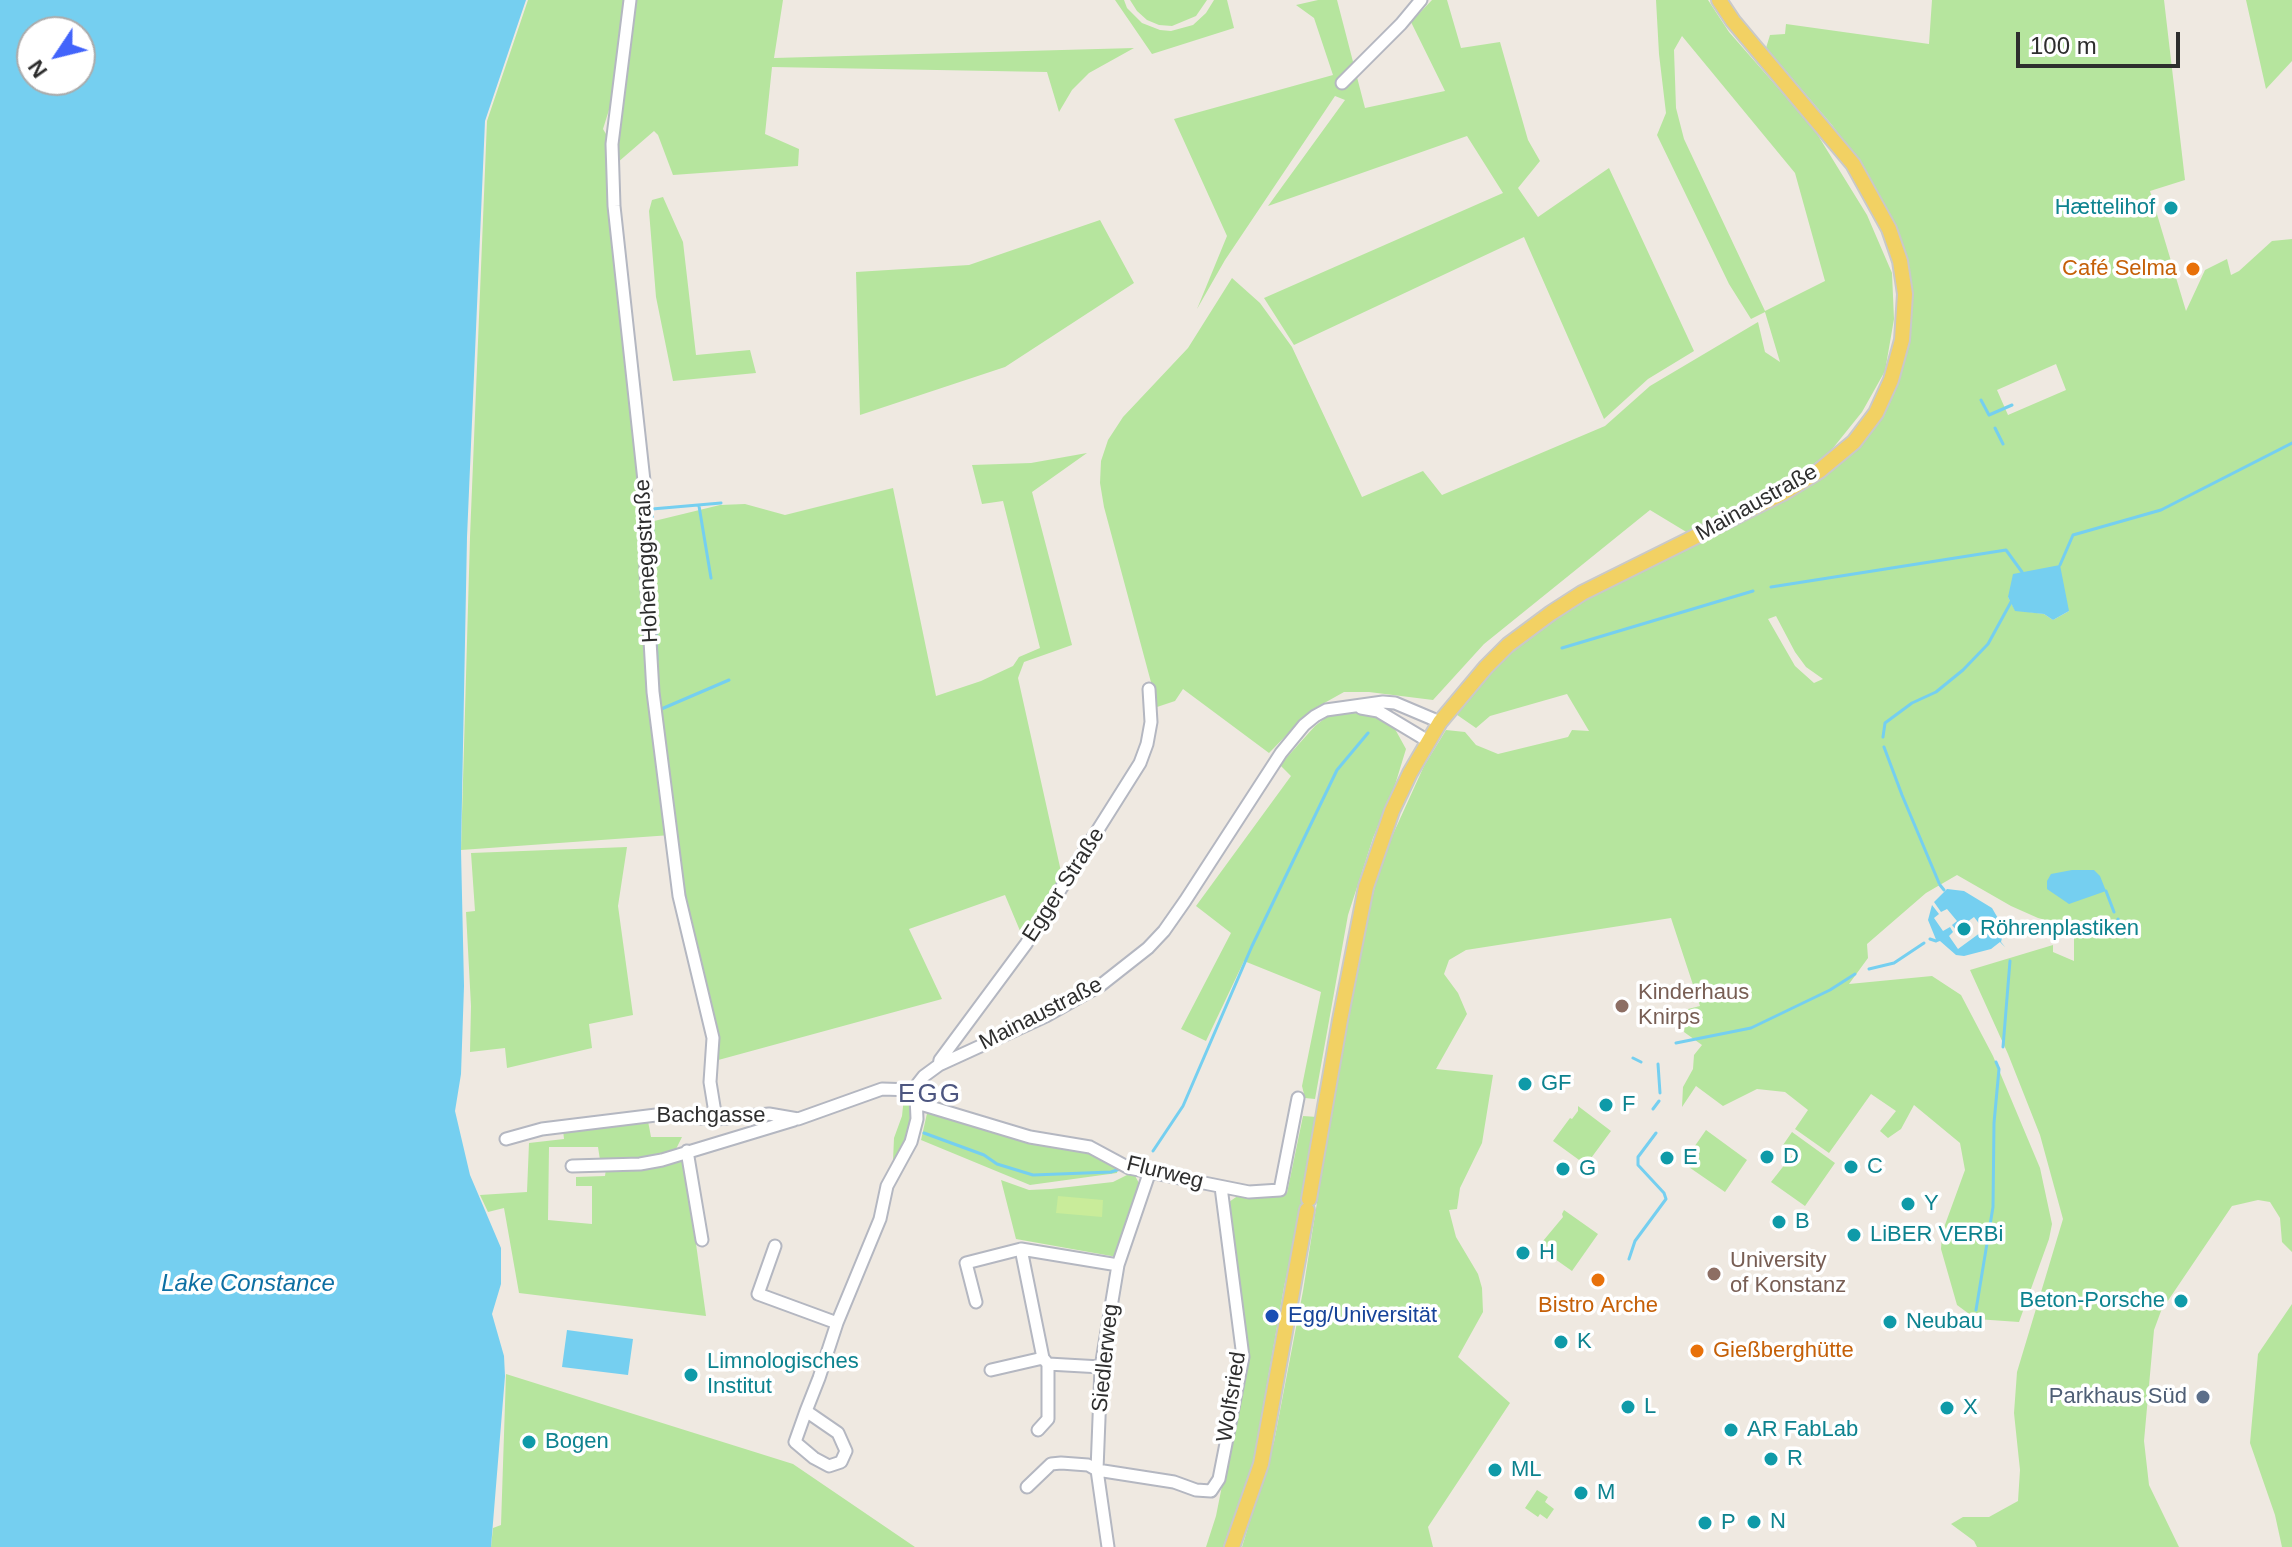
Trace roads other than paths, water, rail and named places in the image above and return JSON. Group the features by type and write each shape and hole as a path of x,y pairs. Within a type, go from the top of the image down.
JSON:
{"main road":[{"name":"Mainaustraße","path":"1440,722 1508,645 1551,613 1582,593 1783,493 1819,471 1854,442 1876,413 1891,380 1902,340 1905,294 1900,261 1889,229 1853,164 1733,21 1719,0"},
{"path":"1232,1547 1261,1464 1366,887 1392,811 1440,722"}],"street":[{"name":"Hoheneggstraße","path":"630,0 612,144 614,206 645,490 653,692 679,896 713,1038 710,1082 716,1119"},
{"path":"1342,83 1401,24 1420,0"},
{"name":"Egger Straße","path":"939,1065 1026,944 1140,763 1151,722 1149,689"},
{"name":"Mainaustraße","path":"913,1090 924,1076 939,1065 1046,1016 1101,985 1148,948 1185,901 1304,725 1326,710 1348,705 1395,703 1440,722"},
{"path":"1348,705 1378,711 1428,741"},
{"name":"Bachgasse","path":"506,1139 542,1129 656,1115 716,1119 769,1114 798,1119 882,1089 913,1090"},
{"path":"806,1411 838,1433 846,1451 841,1462 829,1466 795,1442 837,1323 880,1219 887,1186 911,1142 917,1119 913,1090"},
{"name":"Flurweg","path":"917,1103 1030,1137 1090,1147 1129,1168 1149,1174 1249,1192 1280,1190 1298,1098"},
{"path":"572,1166 640,1164 798,1119"},
{"path":"687,1151 702,1240"},
{"name":"Siedlerweg","path":"1108,1547 1097,1470 1101,1367 1118,1265 1149,1174"},
{"name":"Wolfsried","path":"1097,1470 1174,1482 1196,1490 1211,1491 1219,1479 1243,1357 1221,1187"},
{"path":"775,1246 758,1294 837,1323"},
{"path":"1021,1249 1045,1361 1048,1419 1038,1430"},
{"path":"976,1302 966,1263 1021,1249 1118,1265"},
{"path":"991,1370 1045,1361 1101,1367"},
{"path":"1027,1487 1051,1464 1088,1465 1097,1470"}],"water":[{"name":"Lake Constance","path":"0,0 526,0 485,121 467,537 461,850 464,986 461,1074 455,1111 470,1175 501,1248 501,1284 492,1314 504,1356 505,1376 491,1547 0,1547"},
{"path":"2060,565 2069,611 2053,620 2044,614 2015,611 2008,597 2013,574"},
{"path":"2094,870 2106,891 2069,904 2047,889 2051,874"},
{"path":"1947,889 1964,891 1992,908 1999,920 2003,934 2001,942 2005,947 2000,942 1991,949 1964,956 1956,955 1940,941 1937,942 1928,920 1932,905 1939,914 1934,918 1943,931 1950,927 1953,932 1949,936 1958,949 1984,930 1974,917 1956,930 1952,925 1957,921 1947,909 1941,912 1934,902"},
{"path":"567,1330 633,1339 628,1375 562,1367"}],"waterway":[{"path":"1981,400 1989,415 2012,405"},
{"path":"1995,428 2003,444"},
{"path":"2060,565 2073,535 2161,510 2292,443"},
{"path":"657,660 652,509 721,503"},
{"path":"699,506 711,578"},
{"path":"1771,587 2006,550 2022,572"},
{"path":"1562,648 1753,591"},
{"path":"1883,737 1885,723 1912,703 1936,692 1988,644 2011,602"},
{"path":"659,710 729,680"},
{"path":"1153,1151 1183,1106 1252,946 1337,770 1368,733"},
{"path":"1884,747 1939,883"},
{"path":"1940,885 1944,890"},
{"path":"2106,891 2114,912"},
{"path":"2118,919 2127,937"},
{"path":"1930,939 1936,941"},
{"path":"1869,969 1894,963 1924,943"},
{"path":"2003,1047 2010,961"},
{"path":"1676,1043 1751,1028 1830,990 1855,974"},
{"path":"1633,1058 1641,1062"},
{"path":"1976,1310 1993,1207 1994,1123 1999,1069 1996,1062"},
{"path":"1658,1064 1660,1093"},
{"path":"1653,1109 1659,1101"},
{"path":"924,1133 984,1155 997,1164 1033,1175 1120,1169"},
{"path":"1629,1259 1635,1241 1666,1199 1638,1165 1638,1157 1656,1133"}],"place":[{"name":"Hættelihof","path":"2171,208"},
{"name":"Café Selma","path":"2193,269"},
{"name":"Röhrenplastiken","path":"1964,929"},
{"name":"Kinderhaus Knirps","path":"1622,1006"},
{"name":"GF","path":"1525,1084"},
{"name":"F","path":"1606,1105"},
{"name":"D","path":"1767,1157"},
{"name":"E","path":"1667,1158"},
{"name":"C","path":"1851,1167"},
{"name":"G","path":"1563,1169"},
{"name":"Y","path":"1908,1204"},
{"name":"B","path":"1779,1222"},
{"name":"LiBER VERBi","path":"1854,1235"},
{"name":"H","path":"1523,1253"},
{"name":"University of Konstanz","path":"1714,1274"},
{"name":"Bistro Arche","path":"1598,1280"},
{"name":"Beton-Porsche","path":"2181,1301"},
{"name":"Egg/Universität","path":"1272,1316"},
{"name":"Neubau","path":"1890,1322"},
{"name":"K","path":"1561,1342"},
{"name":"Gießberghütte","path":"1697,1351"},
{"name":"Limnologisches Institut","path":"691,1375"},
{"name":"Parkhaus Süd","path":"2203,1397"},
{"name":"L","path":"1628,1407"},
{"name":"X","path":"1947,1408"},
{"name":"AR FabLab","path":"1731,1430"},
{"name":"Bogen","path":"529,1442"},
{"name":"R","path":"1771,1459"},
{"name":"ML","path":"1495,1470"},
{"name":"M","path":"1581,1493"},
{"name":"N","path":"1754,1522"},
{"name":"P","path":"1705,1523"}],"district":[{"name":"EGG","path":"930,1095"}]}
